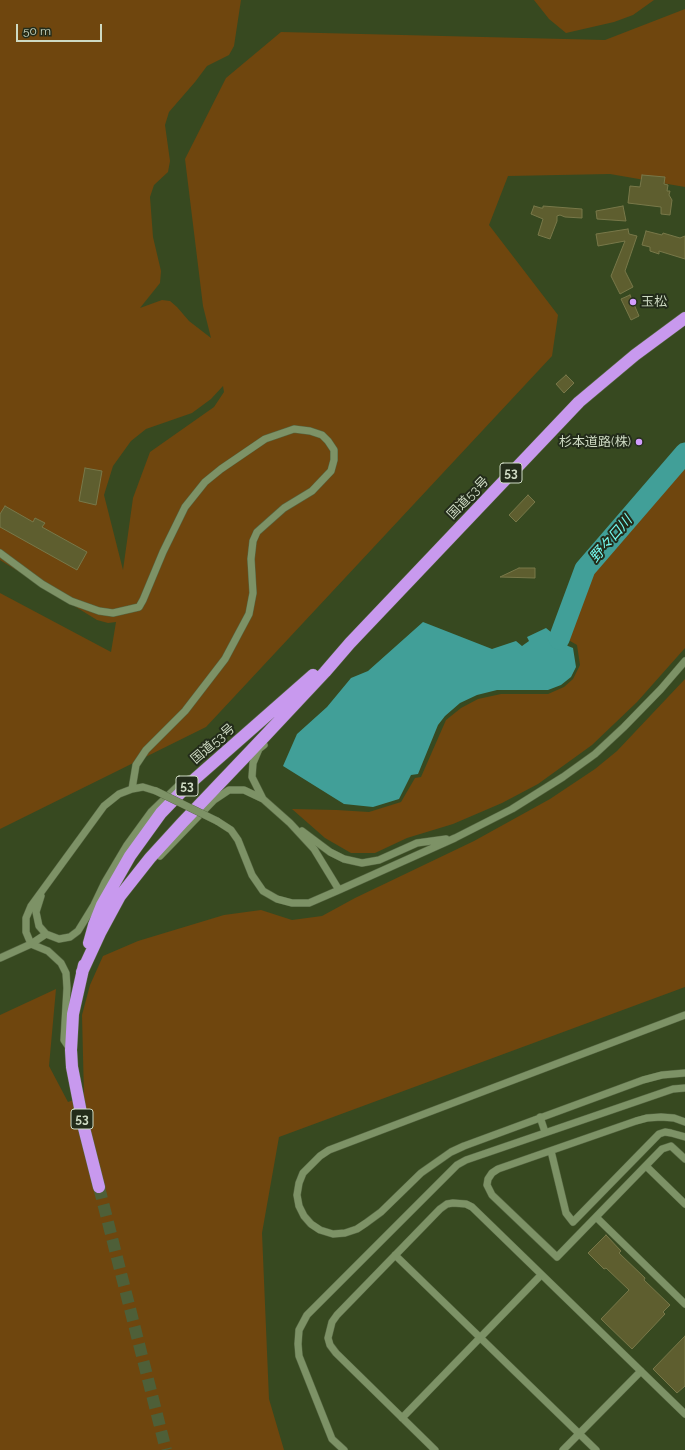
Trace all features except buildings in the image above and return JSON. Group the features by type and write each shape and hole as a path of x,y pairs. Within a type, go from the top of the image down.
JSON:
{"highway":[{"name":"国道53号","path":"82,972 100,933 120,896 150,858 325,672 350,643 579,402 635,355 685,318"},
{"name":"国道53号","path":"99,1188 84,1128 72,1067 71,1050 73,1014 94,925 102,905 130,856 162,813 188,785 350,643"}],"street":[{"path":"0,553 42,584 70,600 99,611 113,613 139,607 185,507 205,482 221,469 265,439 294,429 310,431 322,435 334,450 334,460 331,471 312,491 284,508 257,532 253,541 251,559 253,593 249,614 225,659 185,710 146,750 136,765 132,789"},
{"path":"71,1050 64,1040 67,988 66,973 61,963 48,951 31,944 26,932 26,918 31,906 104,806 118,794 143,787 156,791 217,821 231,830 238,840 252,875 263,891 277,899 292,903 309,903 455,838 512,809 564,777 595,754 624,727 661,689 685,661"},
{"path":"263,799 252,777 253,763 259,749 295,712 325,672"},
{"path":"44,889 36,912 39,926 46,934 59,939 70,937 78,931 127,845 152,812 178,786 210,765"},
{"path":"120,896 188,826 219,797 229,790 244,790 263,799 290,823 314,849 340,890"},
{"path":"290,823 330,852 344,859 362,863 379,860 417,843 455,838"},
{"path":"0,958 31,944 46,934"},
{"path":"685,1015 329,1150 320,1156 303,1173 299,1183 297,1195 299,1206 308,1220 320,1230 333,1234 351,1231 381,1212 421,1173 451,1152 476,1140 643,1080 662,1075 685,1073"},
{"path":"344,1450 332,1439 299,1356 299,1330 307,1315 449,1171 457,1165 466,1160 545,1132 673,1089 685,1088"},
{"path":"540,1117 545,1132"},
{"path":"685,1122 674,1118 647,1118 498,1169 492,1173 488,1179 489,1190 492,1195 557,1257 662,1149 671,1146 685,1159"},
{"path":"550,1151 566,1213 573,1222 655,1137 665,1132 685,1137"},
{"path":"646,1166 685,1204"},
{"path":"435,1450 336,1353 330,1345 328,1338 332,1322 337,1315 440,1209 447,1204 459,1203 472,1207 685,1414"},
{"path":"596,1217 685,1304"},
{"path":"395,1255 596,1450"},
{"path":"402,1418 541,1275"},
{"path":"563,1450 640,1371"}],"shaded area":[{"path":"0,0 241,0 234,46 229,55 207,66 169,112 165,125 170,161 168,172 154,185 150,197 153,237 161,271 160,283 140,308 162,300 170,301 189,321 211,338 203,306 185,159 226,78 281,32 605,40 685,9 685,187 610,174 508,176 489,225 558,315 552,356 206,727 0,829 0,593 111,652 116,622 108,623 97,620 0,560","holes":["223,386 224,392 214,407 150,452 133,498 123,570 104,495 113,466 131,441 146,429 192,413 211,399"]},
{"path":"534,0 654,0 633,15 614,22 566,33 549,19"},
{"path":"685,462 685,648 637,702 592,745 538,784 502,803 453,824 407,838 375,853 351,853 325,838 292,809 369,812 401,802 415,778 421,777 446,720 461,708 478,699 501,694 548,694 564,687 573,679 580,665 577,645 565,638 591,570"},
{"path":"685,679 685,987 279,1137 262,1233 269,1399 284,1450 0,1450 0,1015 56,989 49,1066 68,1102 84,1096 82,1015 90,985 103,956 138,941 224,915 261,910 292,920 322,916 355,898 474,841 550,799 595,769 617,751"}],"water":[{"path":"423,622 492,649 516,641 522,646 529,641 527,637 546,628 568,646 573,648 576,667 571,677 561,685 548,690 497,690 477,695 460,703 445,716 438,725 418,774 411,775 399,799 373,807 344,804 283,766 297,734 327,707 351,678 368,671"}],"waterway":[{"name":"野々口川","path":"559,639 585,569 685,453"}],"tunnel":[{"path":"99,1187 166,1450"}],"place":[{"name":"玉松","path":"633,302"},
{"name":"杉本道路(株)","path":"639,442"}]}
